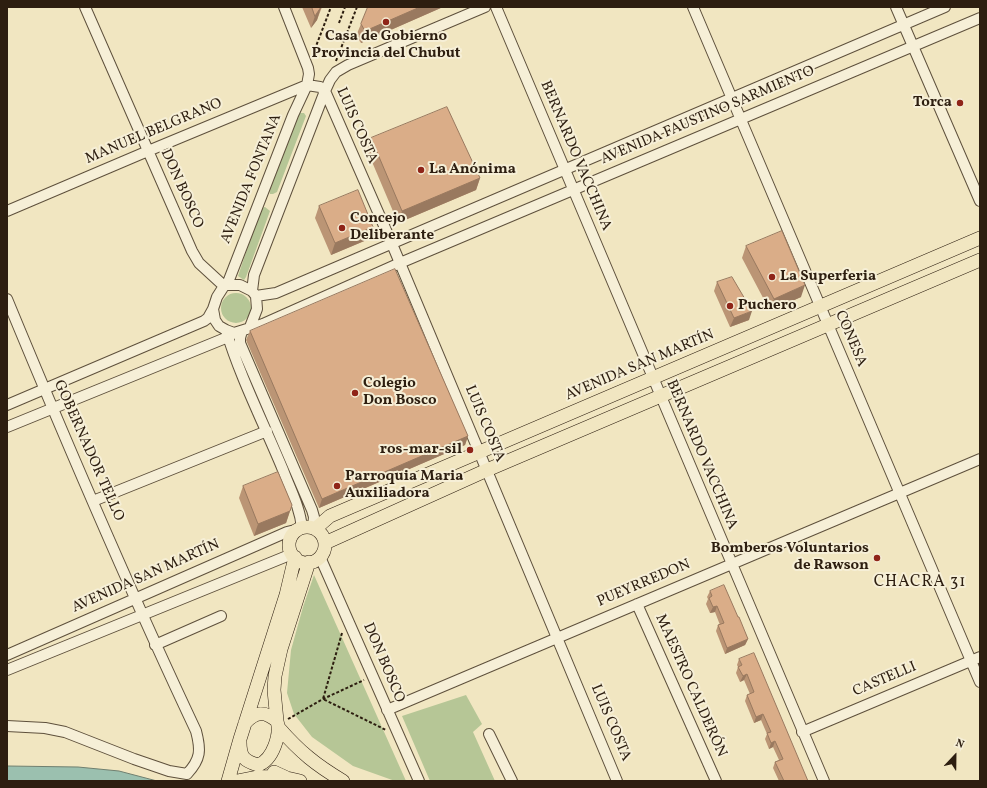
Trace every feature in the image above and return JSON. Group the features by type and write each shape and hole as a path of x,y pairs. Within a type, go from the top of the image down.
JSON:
{"main road":[{"name":"AVENIDA SAN MARTÍN","path":"293,556 290,549 290,539 292,535 307,529 330,516 980,238"},
{"path":"325,543 487,470 980,260"},
{"path":"228,781 286,595 293,556 304,562 314,560 323,553 325,543 321,534 307,529"},
{"path":"237,781 261,764 271,753 278,724 275,704 275,676 281,649 314,560"},
{"path":"246,723 250,717 256,714 268,715 278,724 293,744 308,758 343,781"},
{"path":"240,739 240,750 245,760 261,764 277,775 300,781"},
{"path":"237,781 257,777 281,776"}],"street":[{"name":"DON BOSCO","path":"85,7 192,251 199,263 225,286"},
{"path":"284,7 308,68"},
{"path":"307,529 231,348 236,332 257,309 254,293 254,276 325,91 336,72 348,65 485,7"},
{"name":"BERNARDO VACCHINA","path":"496,7 824,781"},
{"name":"CONESA","path":"694,7 900,493 976,659 980,682"},
{"path":"896,7 980,201"},
{"name":"AVENIDA FAUSTINO SARMIENTO","path":"225,286 240,285 254,293 276,293 945,7"},
{"name":"AVENIDA FAUSTINO SARMIENTO","path":"7,427 236,332 263,324 400,263 980,18"},
{"name":"AVENIDA FONTANA","path":"225,286 288,129 311,85 308,68"},
{"name":"MANUEL BELGRANO","path":"7,211 148,151 311,85"},
{"name":"LUIS COSTA","path":"311,85 320,87 325,91 392,244 618,781"},
{"path":"7,406 204,321 208,318 217,297 225,286"},
{"name":"GOBERNADOR TELLO","path":"7,299 52,408 135,600 196,731 199,744 199,757 195,765 187,774 169,771 134,759 65,732 45,728 7,726"},
{"path":"213,309 215,320 219,326 236,332 240,338 240,343 312,510 314,517 307,529"},
{"path":"93,501 267,431"},
{"name":"PUEYRREDON","path":"387,710 980,459"},
{"name":"AVENIDA SAN MARTÍN","path":"7,655 287,532 307,529"},
{"name":"AVENIDA SAN MARTÍN","path":"7,670 293,556"},
{"name":"DON BOSCO","path":"314,560 347,617 419,781"},
{"name":"MAESTRO CALDERÓN","path":"637,604 716,781"},
{"path":"155,645 221,616"},
{"name":"CASTELLI","path":"802,732 976,659"},
{"path":"489,734 512,781"}],"path":[{"path":"308,68 331,7"},
{"path":"339,23 345,7"},
{"path":"336,72 335,62 357,7"},
{"path":"323,699 347,617"},
{"path":"278,724 323,699 372,676"},
{"path":"323,699 400,737"}],"shaded area":[{"path":"299,113 304,113 306,116 277,192 270,194 269,190"},
{"path":"265,207 270,211 244,280 238,276 261,208"},
{"path":"236,293 247,297 251,308 247,319 236,323 225,319 221,308 225,297"},
{"path":"314,575 406,781 395,781 353,766 312,737 294,714 287,693 291,650"},
{"path":"466,695 482,724 473,732 495,781 430,781 402,716"},
{"path":"7,766 78,767 119,771 157,781 7,781"}],"building":[{"path":"312,7 321,7 315,16"},
{"path":"368,7 420,7 365,31 361,24"},
{"name":"La Anónima","path":"447,107 480,178 402,211 371,138"},
{"name":"Concejo Deliberante","path":"358,190 373,227 335,243 319,206"},
{"name":"La Superferia","path":"782,231 805,285 774,299 746,246"},
{"name":"Colegio Don Bosco","path":"395,269 468,436 322,499 250,331"},
{"path":"732,277 752,311 734,318 717,282"},
{"path":"278,472 292,505 290,511 258,524 243,486"},
{"path":"724,585 748,639 727,648 718,625 724,623 717,606 713,607 709,598 712,596 710,591"},
{"path":"754,653 808,781 784,781 775,762 783,759 775,741 771,743 767,733 771,732 763,714 756,717 747,695 754,692 747,674 743,676 738,667 742,665 739,659"}],"place":[{"name":"Casa de Gobierno Provincia del Chubut","path":"386,22"},
{"name":"Torca","path":"960,103"},
{"name":"La Anónima","path":"421,170"},
{"name":"Concejo Deliberante","path":"342,228"},
{"name":"La Superferia","path":"772,277"},
{"name":"Puchero","path":"730,306"},
{"name":"Colegio Don Bosco","path":"355,393"},
{"name":"ros-mar-sil","path":"470,450"},
{"name":"Parroquia Maria Auxiliadora","path":"337,486"},
{"name":"Bomberos Voluntarios de Rawson","path":"877,558"}],"district":[{"name":"CHACRA 31","path":"920,583"}]}
